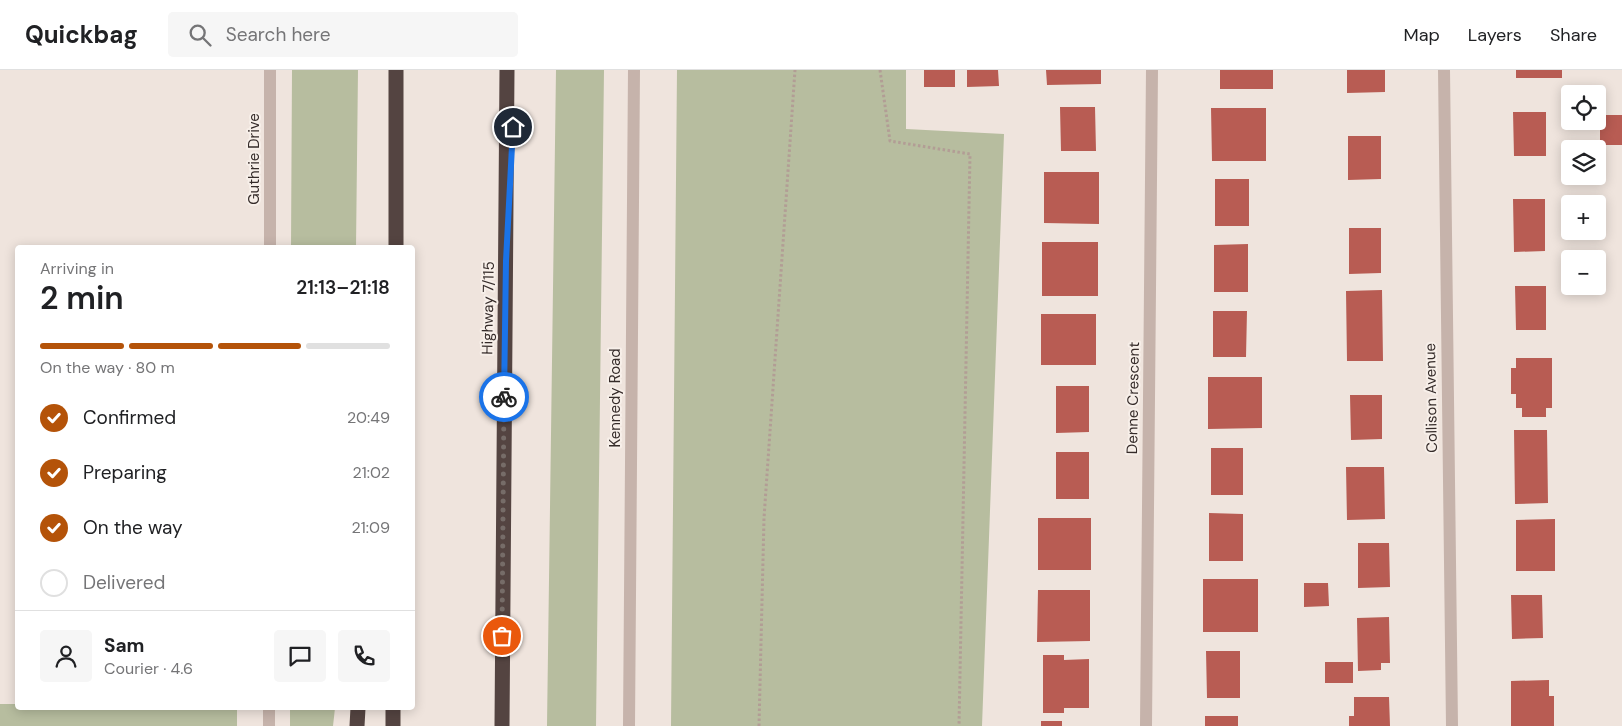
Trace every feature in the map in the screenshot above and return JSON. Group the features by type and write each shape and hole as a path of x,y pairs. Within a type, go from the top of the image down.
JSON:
{"highway":[{"path":"396,70 396,245"},
{"name":"Highway 7/115","path":"502,726 507,70"},
{"path":"506,261 516,70"},
{"path":"357,726 358,710"},
{"path":"393,710 393,726"}],"street":[{"name":"Guthrie Drive","path":"270,70 270,245"},
{"name":"Kennedy Road","path":"628,726 634,70"},
{"name":"Denne Crescent","path":"1146,726 1152,70"},
{"name":"Collison Avenue","path":"1444,70 1452,726"},
{"path":"269,710 269,726"}],"path":[{"path":"759,726 764,518 795,70"},
{"path":"880,70 890,141 970,154 959,726"}],"green space":[{"path":"292,70 358,70 356,245 291,245"},
{"path":"556,70 604,70 596,726 547,726"},
{"path":"677,70 906,70 906,129 1004,134 982,726 671,726"},
{"path":"0,704 15,704 15,710 237,710 237,726 0,726"},
{"path":"290,710 335,710 333,726 290,726"}],"building":[{"path":"924,70 955,70 955,87 924,87"},
{"path":"967,70 998,70 999,86 967,87"},
{"path":"1046,70 1101,70 1101,84 1047,85"},
{"path":"1220,70 1273,70 1273,89 1220,89"},
{"path":"1347,70 1385,70 1385,92 1347,93"},
{"path":"1516,70 1562,70 1562,78 1516,78"},
{"path":"1060,107 1095,107 1096,151 1061,151"},
{"path":"1211,108 1266,108 1266,161 1212,161"},
{"path":"1513,112 1546,112 1546,156 1514,156"},
{"path":"1606,115 1622,115 1622,145 1606,145 1606,140 1600,140 1600,130 1606,130"},
{"path":"1348,136 1381,136 1381,179 1348,180"},
{"path":"1044,172 1099,172 1099,224 1044,223"},
{"path":"1215,179 1249,179 1249,226 1215,226"},
{"path":"1513,199 1545,199 1545,251 1514,252"},
{"path":"1349,228 1381,228 1381,273 1349,274"},
{"path":"1042,242 1098,242 1098,296 1042,296"},
{"path":"1248,244 1248,292 1214,292 1214,245"},
{"path":"1515,286 1546,286 1546,330 1516,330"},
{"path":"1382,290 1383,361 1347,361 1346,291"},
{"path":"1213,311 1247,311 1246,357 1213,357"},
{"path":"1041,314 1096,314 1096,365 1041,365"},
{"path":"1516,358 1552,358 1552,408 1546,408 1546,417 1522,417 1522,408 1516,408 1516,394 1511,394 1511,368 1516,368"},
{"path":"1208,377 1262,377 1262,428 1208,429"},
{"path":"1056,386 1089,386 1089,432 1056,433"},
{"path":"1350,395 1382,395 1382,439 1351,440"},
{"path":"1514,430 1547,430 1548,503 1515,504"},
{"path":"1211,448 1243,448 1243,495 1211,495"},
{"path":"1056,452 1089,452 1089,499 1056,499"},
{"path":"1346,467 1384,467 1385,519 1347,520"},
{"path":"1209,513 1243,514 1243,561 1209,561"},
{"path":"1038,518 1091,518 1091,570 1038,570"},
{"path":"1555,519 1555,571 1516,571 1516,520"},
{"path":"1358,543 1389,543 1390,587 1358,588"},
{"path":"1203,579 1258,579 1258,632 1203,632"},
{"path":"1304,583 1328,583 1329,606 1304,607"},
{"path":"1038,590 1090,590 1090,641 1037,642"},
{"path":"1511,595 1542,595 1543,638 1512,639"},
{"path":"1389,617 1390,663 1381,663 1381,670 1358,671 1357,618"},
{"path":"1206,651 1240,651 1240,698 1207,698"},
{"path":"1043,655 1064,655 1064,660 1089,659 1089,708 1064,708 1064,713 1043,713"},
{"path":"1325,662 1353,662 1353,683 1325,683"},
{"path":"1549,680 1549,696 1554,696 1554,726 1511,726 1511,681"},
{"path":"1354,697 1389,697 1390,726 1349,726 1349,716 1354,716"},
{"path":"1205,716 1238,716 1238,726 1205,726"},
{"path":"1041,721 1062,721 1062,726 1041,726"}],"way so far":[{"path":"502,636 504,397"}],"route":[{"path":"504,397 506,261 513,127"}]}
